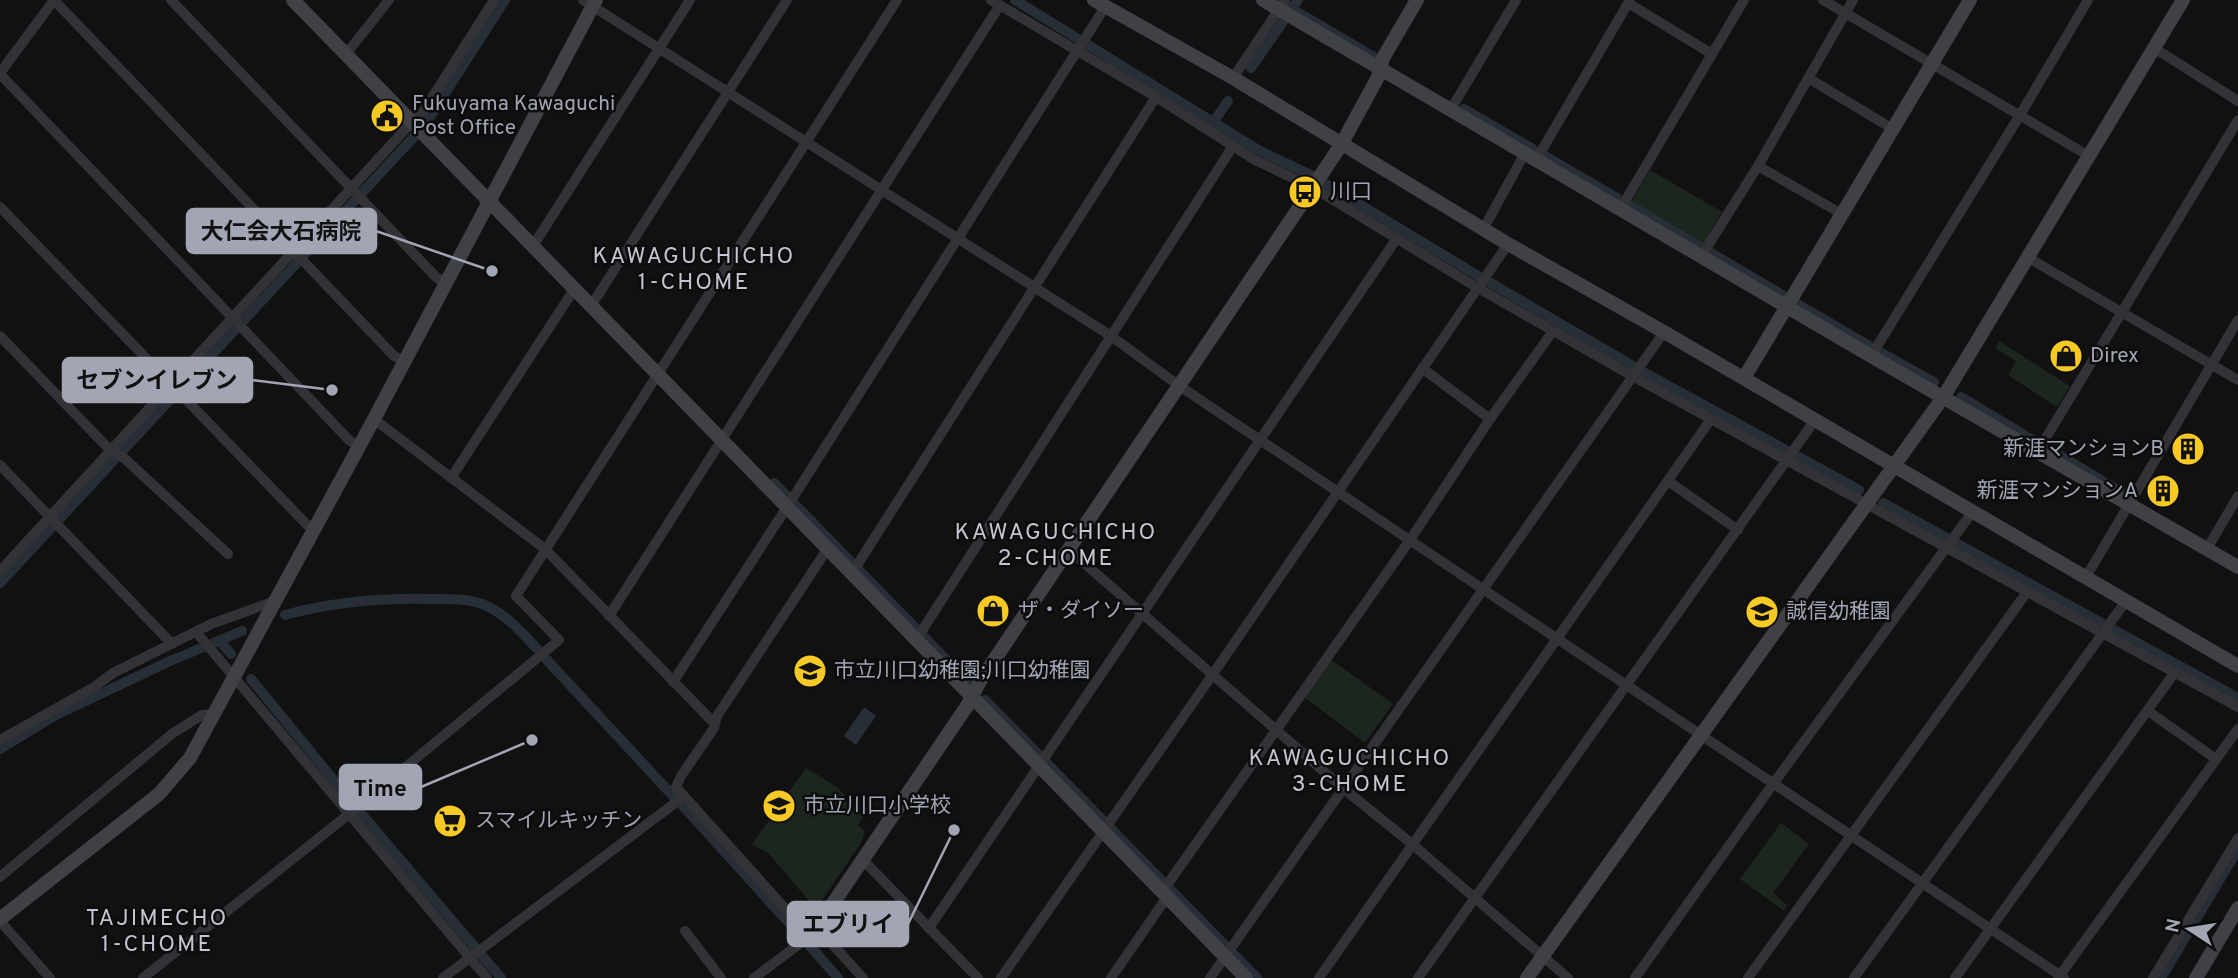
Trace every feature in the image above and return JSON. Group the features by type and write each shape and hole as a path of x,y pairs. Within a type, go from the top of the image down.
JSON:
{"street":[{"path":"359,447 349,440 0,74 54,0 394,356 404,361"},
{"path":"171,0 436,277 445,283"},
{"path":"293,0 1246,978"},
{"path":"346,54 388,0"},
{"path":"0,570 54,521 416,126 494,0"},
{"path":"533,246 690,0"},
{"path":"592,306 787,0"},
{"path":"143,978 354,810 559,640 516,596 897,0"},
{"path":"1263,0 1285,10 1450,111 2238,567"},
{"path":"754,978 813,932 1340,145 1378,77 1383,58 1418,0"},
{"path":"1450,111 1516,0"},
{"path":"1621,208 1744,0"},
{"path":"1823,0 2089,156"},
{"path":"1702,256 1758,166 1853,0"},
{"path":"1744,378 1970,0"},
{"path":"1871,356 2088,0"},
{"path":"1527,978 1944,396 2183,0"},
{"path":"50,978 0,920 159,794 190,758 374,419 591,2 1111,337 1178,385 1773,784 1924,882 2061,977 2238,729"},
{"path":"1484,228 1629,2 1712,54"},
{"path":"609,616 881,190 995,3 1079,50 1255,160 1317,180 1397,238 1478,288 1634,377 2238,707"},
{"path":"673,682 1079,50 1100,3 1233,78 1508,244 1744,378 2238,666"},
{"path":"1233,78 1285,10"},
{"path":"2154,48 2238,101"},
{"path":"1808,78 1893,129"},
{"path":"852,573 1156,97"},
{"path":"2038,451 2238,120"},
{"path":"916,640 1233,146"},
{"path":"1758,166 1842,214"},
{"path":"0,207 313,531"},
{"path":"929,928 1397,238"},
{"path":"1001,978 1508,244"},
{"path":"2027,257 2238,380"},
{"path":"451,478 575,289"},
{"path":"2086,577 2238,320"},
{"path":"1111,978 1276,731 1553,331"},
{"path":"1210,978 1664,332"},
{"path":"0,337 116,453 228,554"},
{"path":"1422,368 1490,419"},
{"path":"374,419 545,549 714,723"},
{"path":"1319,978 1711,419"},
{"path":"1418,978 1815,420"},
{"path":"0,466 172,644"},
{"path":"1668,481 1738,530"},
{"path":"2207,549 2238,496"},
{"path":"1635,978 1973,511"},
{"path":"828,548 717,716 714,728 676,787 813,932 863,978"},
{"path":"1069,550 1276,731 1568,978"},
{"path":"1748,978 2027,592"},
{"path":"0,740 94,687 113,673 211,624 275,601"},
{"path":"1854,978 2126,601"},
{"path":"197,633 354,810 475,954 487,978"},
{"path":"1955,978 2175,673"},
{"path":"2148,711 2216,759"},
{"path":"0,877 173,733 202,715 215,714"},
{"path":"443,978 683,797"},
{"path":"2153,978 2238,838"},
{"path":"862,859 978,978"},
{"path":"2196,978 2238,908"},
{"path":"685,931 721,978"}],"shaded area":[{"path":"1650,170 1722,212 1702,246 1631,203"},
{"path":"1999,341 2070,386 2057,407 2008,375 2016,361 1995,348"},
{"path":"1326,656 1393,704 1365,743 1299,693"},
{"path":"864,707 876,716 856,745 844,736"},
{"path":"806,768 837,787 864,815 858,825 865,831 861,843 816,909 769,854 752,844"},
{"path":"1781,823 1809,844 1773,893 1787,905 1784,911 1740,879"}],"waterway":[{"path":"0,583 424,126 505,0"},
{"path":"1015,0 1260,151 1311,175 1647,374 1859,490"},
{"path":"1251,68 1298,0"},
{"path":"1289,7 1374,57"},
{"path":"1214,121 1228,101"},
{"path":"1464,109 1533,149"},
{"path":"1545,156 1617,198"},
{"path":"1631,206 1699,246"},
{"path":"1711,253 1784,296"},
{"path":"1796,303 1871,347"},
{"path":"1880,352 1934,382"},
{"path":"1961,397 2036,442"},
{"path":"2046,447 2124,494"},
{"path":"774,483 967,681"},
{"path":"1883,503 2238,698"},
{"path":"285,615 375,600 456,599 482,604 499,613 540,652"},
{"path":"0,749 54,716 168,662 242,631"},
{"path":"220,641 231,654"},
{"path":"546,659 673,796"},
{"path":"251,679 501,978"},
{"path":"985,700 1257,978"},
{"path":"682,805 799,934"},
{"path":"2161,978 2238,849"},
{"path":"810,946 838,978"}],"place":[{"name":"Fukuyama Kawaguchi Post Office","path":"387,116"},
{"name":"川口","path":"1305,192"},
{"name":"大仁会大石病院","path":"492,271"},
{"name":"Direx","path":"2066,356"},
{"name":"セブンイレブン","path":"332,390"},
{"name":"新涯マンションB","path":"2188,449"},
{"name":"新涯マンションA","path":"2163,491"},
{"name":"ザ・ダイソー","path":"993,611"},
{"name":"誠信幼稚園","path":"1762,612"},
{"name":"市立川口幼稚園;川口幼稚園","path":"810,671"},
{"name":"Time","path":"532,740"},
{"name":"市立川口小学校","path":"779,806"},
{"name":"スマイルキッチン","path":"450,821"},
{"name":"エブリイ","path":"954,830"}],"district":[{"name":"KAWAGUCHICHO 1-CHOME","path":"694,270"},
{"name":"KAWAGUCHICHO 2-CHOME","path":"1056,546"},
{"name":"KAWAGUCHICHO 3-CHOME","path":"1350,772"},
{"name":"TAJIMECHO 1-CHOME","path":"157,932"}]}
